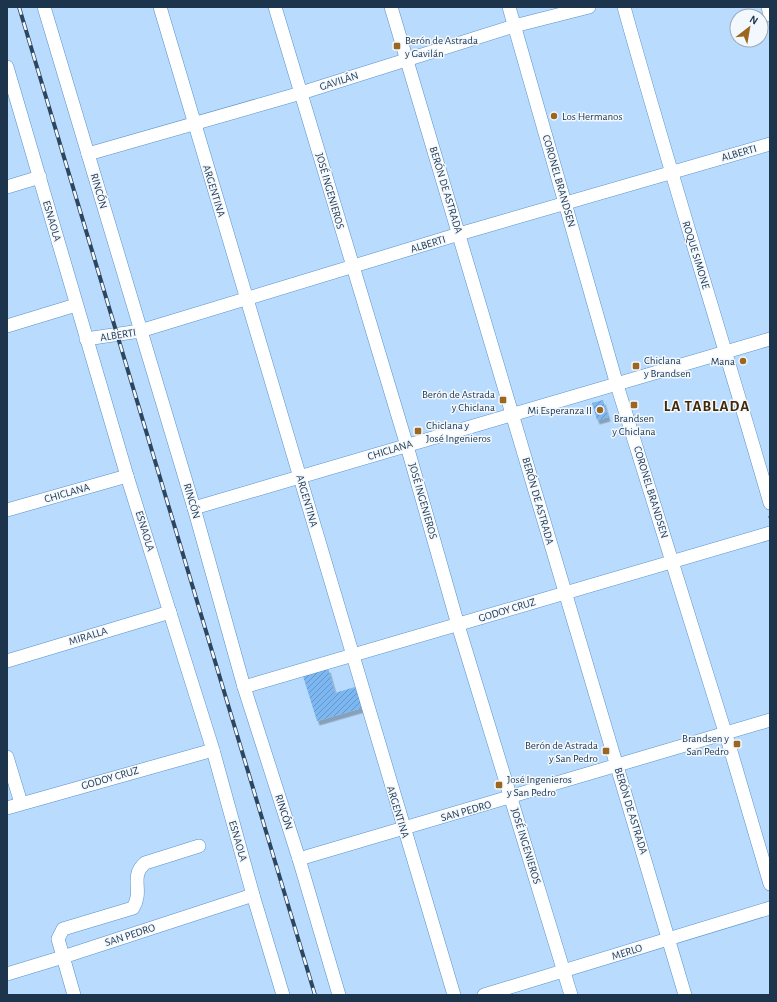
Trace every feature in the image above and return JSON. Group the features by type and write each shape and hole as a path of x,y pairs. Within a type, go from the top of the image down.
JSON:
{"street":[{"name":"RINCÓN","path":"44,7 194,508 244,687 299,859 339,995"},
{"name":"ARGENTINA","path":"160,7 454,995"},
{"name":"JOSÉ INGENIEROS","path":"275,7 407,446 458,625 512,797 571,995"},
{"name":"BERÓN DE ASTRADA","path":"391,7 685,995"},
{"name":"CORONEL BRANDSEN","path":"509,7 617,385 725,733 770,884"},
{"name":"GAVILÁN","path":"88,154 195,125 514,26 589,7"},
{"name":"ROQUE SIMONE","path":"624,7 670,172 726,352 770,503"},
{"path":"768,7 770,15"},
{"name":"ESNAOLA","path":"7,67 127,476 213,750 253,895 283,995"},
{"name":"ALBERTI","path":"86,339 140,331 459,234 770,144"},
{"path":"7,187 40,177"},
{"path":"7,326 76,305"},
{"name":"CHICLANA","path":"194,508 770,339"},
{"name":"CHICLANA","path":"7,510 127,476"},
{"name":"GODOY CRUZ","path":"244,687 770,533"},
{"name":"MIRALLA","path":"7,661 170,612"},
{"name":"SAN PEDRO","path":"299,859 770,720"},
{"name":"GODOY CRUZ","path":"7,808 213,750"},
{"path":"7,757 21,803"},
{"path":"74,995 58,939 63,930 133,908 138,897 137,877 139,869 145,863 199,846"},
{"name":"SAN PEDRO","path":"7,974 253,895"},
{"name":"MERLO","path":"484,995 564,972 770,908"}],"building":[{"name":"Mi Esperanza II","path":"603,400 608,417 597,420 592,403"},
{"path":"328,668 335,693 355,687 362,708 317,721 303,676"}],"railway":[{"path":"19,7 315,995"}],"place":[{"name":"Berón de Astrada y Gavilán","path":"397,46"},
{"name":"Los Hermanos","path":"554,116"},
{"name":"Mana","path":"743,361"},
{"name":"Chiclana y Brandsen","path":"636,366"},
{"name":"Berón de Astrada y Chiclana","path":"503,400"},
{"name":"Brandsen y Chiclana","path":"634,405"},
{"name":"Mi Esperanza II","path":"600,410"},
{"name":"Chiclana y José Ingenieros","path":"418,431"},
{"name":"Brandsen y San Pedro","path":"737,744"},
{"name":"Berón de Astrada y San Pedro","path":"606,751"},
{"name":"José Ingenieros y San Pedro","path":"499,785"}],"district":[{"name":"LA TABLADA","path":"707,406"}]}
